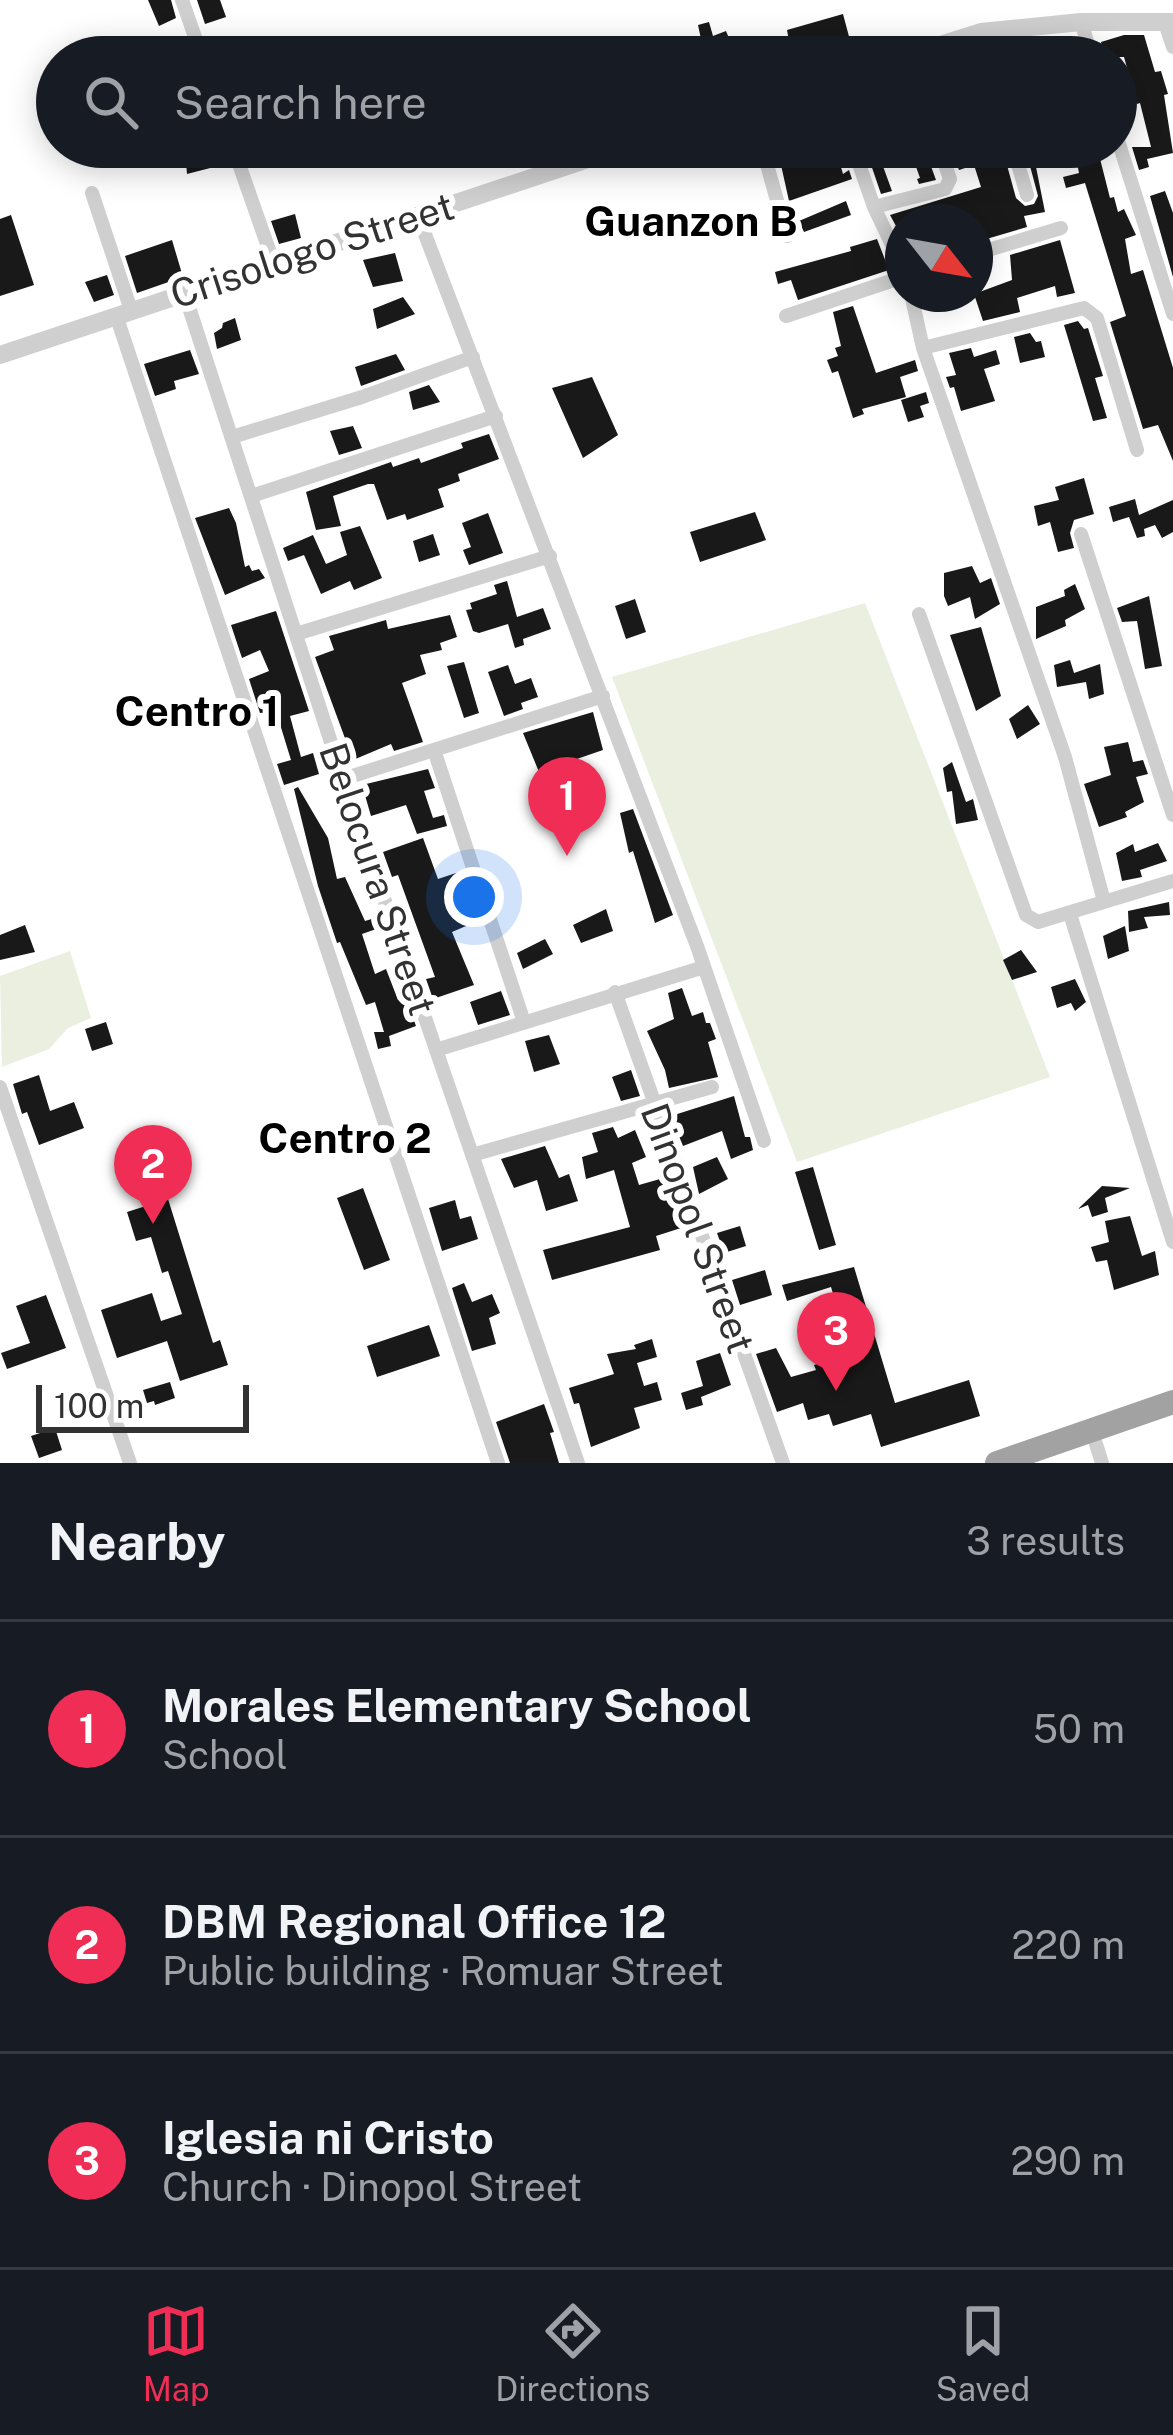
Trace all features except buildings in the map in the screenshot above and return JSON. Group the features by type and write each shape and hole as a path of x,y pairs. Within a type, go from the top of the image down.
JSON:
{"highway":[{"path":"997,1463 1097,1446 1173,1402"},
{"path":"1042,1463 1173,1418"}],"street":[{"path":"182,0 195,36"},
{"path":"1081,22 1085,36"},
{"path":"968,36 1081,22 1169,22 1173,47"},
{"path":"981,32 982,36"},
{"path":"240,168 274,264"},
{"name":"Crisologo Street","path":"0,355 561,168"},
{"path":"768,168 787,236"},
{"path":"860,168 885,232"},
{"path":"874,207 945,189 950,179 946,168"},
{"path":"1019,168 1027,195"},
{"path":"1127,168 1173,314"},
{"path":"92,193 124,313 498,1463"},
{"path":"418,216 603,696 764,1141"},
{"path":"993,249 1061,228"},
{"path":"786,316 885,280"},
{"name":"Belocura Street","path":"184,292 343,779 578,1463"},
{"path":"923,348 1084,308 1097,318 1137,450"},
{"path":"914,312 1065,757 1104,901"},
{"path":"232,436 362,397 472,357"},
{"path":"251,496 496,416"},
{"path":"1081,534 1173,815"},
{"path":"296,634 550,556"},
{"path":"919,614 1026,915 1038,922 1173,881"},
{"path":"343,779 603,696"},
{"path":"434,751 524,1022"},
{"path":"1070,914 1173,1242"},
{"path":"436,1050 704,967"},
{"name":"Dinopol Street","path":"615,992 783,1463"},
{"path":"0,1087 130,1463"},
{"path":"472,1155 712,1087"}],"shaded area":[{"path":"865,603 1050,1077 797,1162 612,677"},
{"path":"70,951 91,1018 68,1028 49,1049 2,1067 0,976"}],"place":[{"name":"Morales Elementary School","path":"567,856"},
{"name":"DBM Regional Office 12","path":"153,1224"},
{"name":"Iglesia ni Cristo","path":"836,1391"}],"district":[{"name":"Guanzon B","path":"691,221"},
{"name":"Centro 1","path":"197,711"},
{"name":"Centro 2","path":"345,1138"}]}
